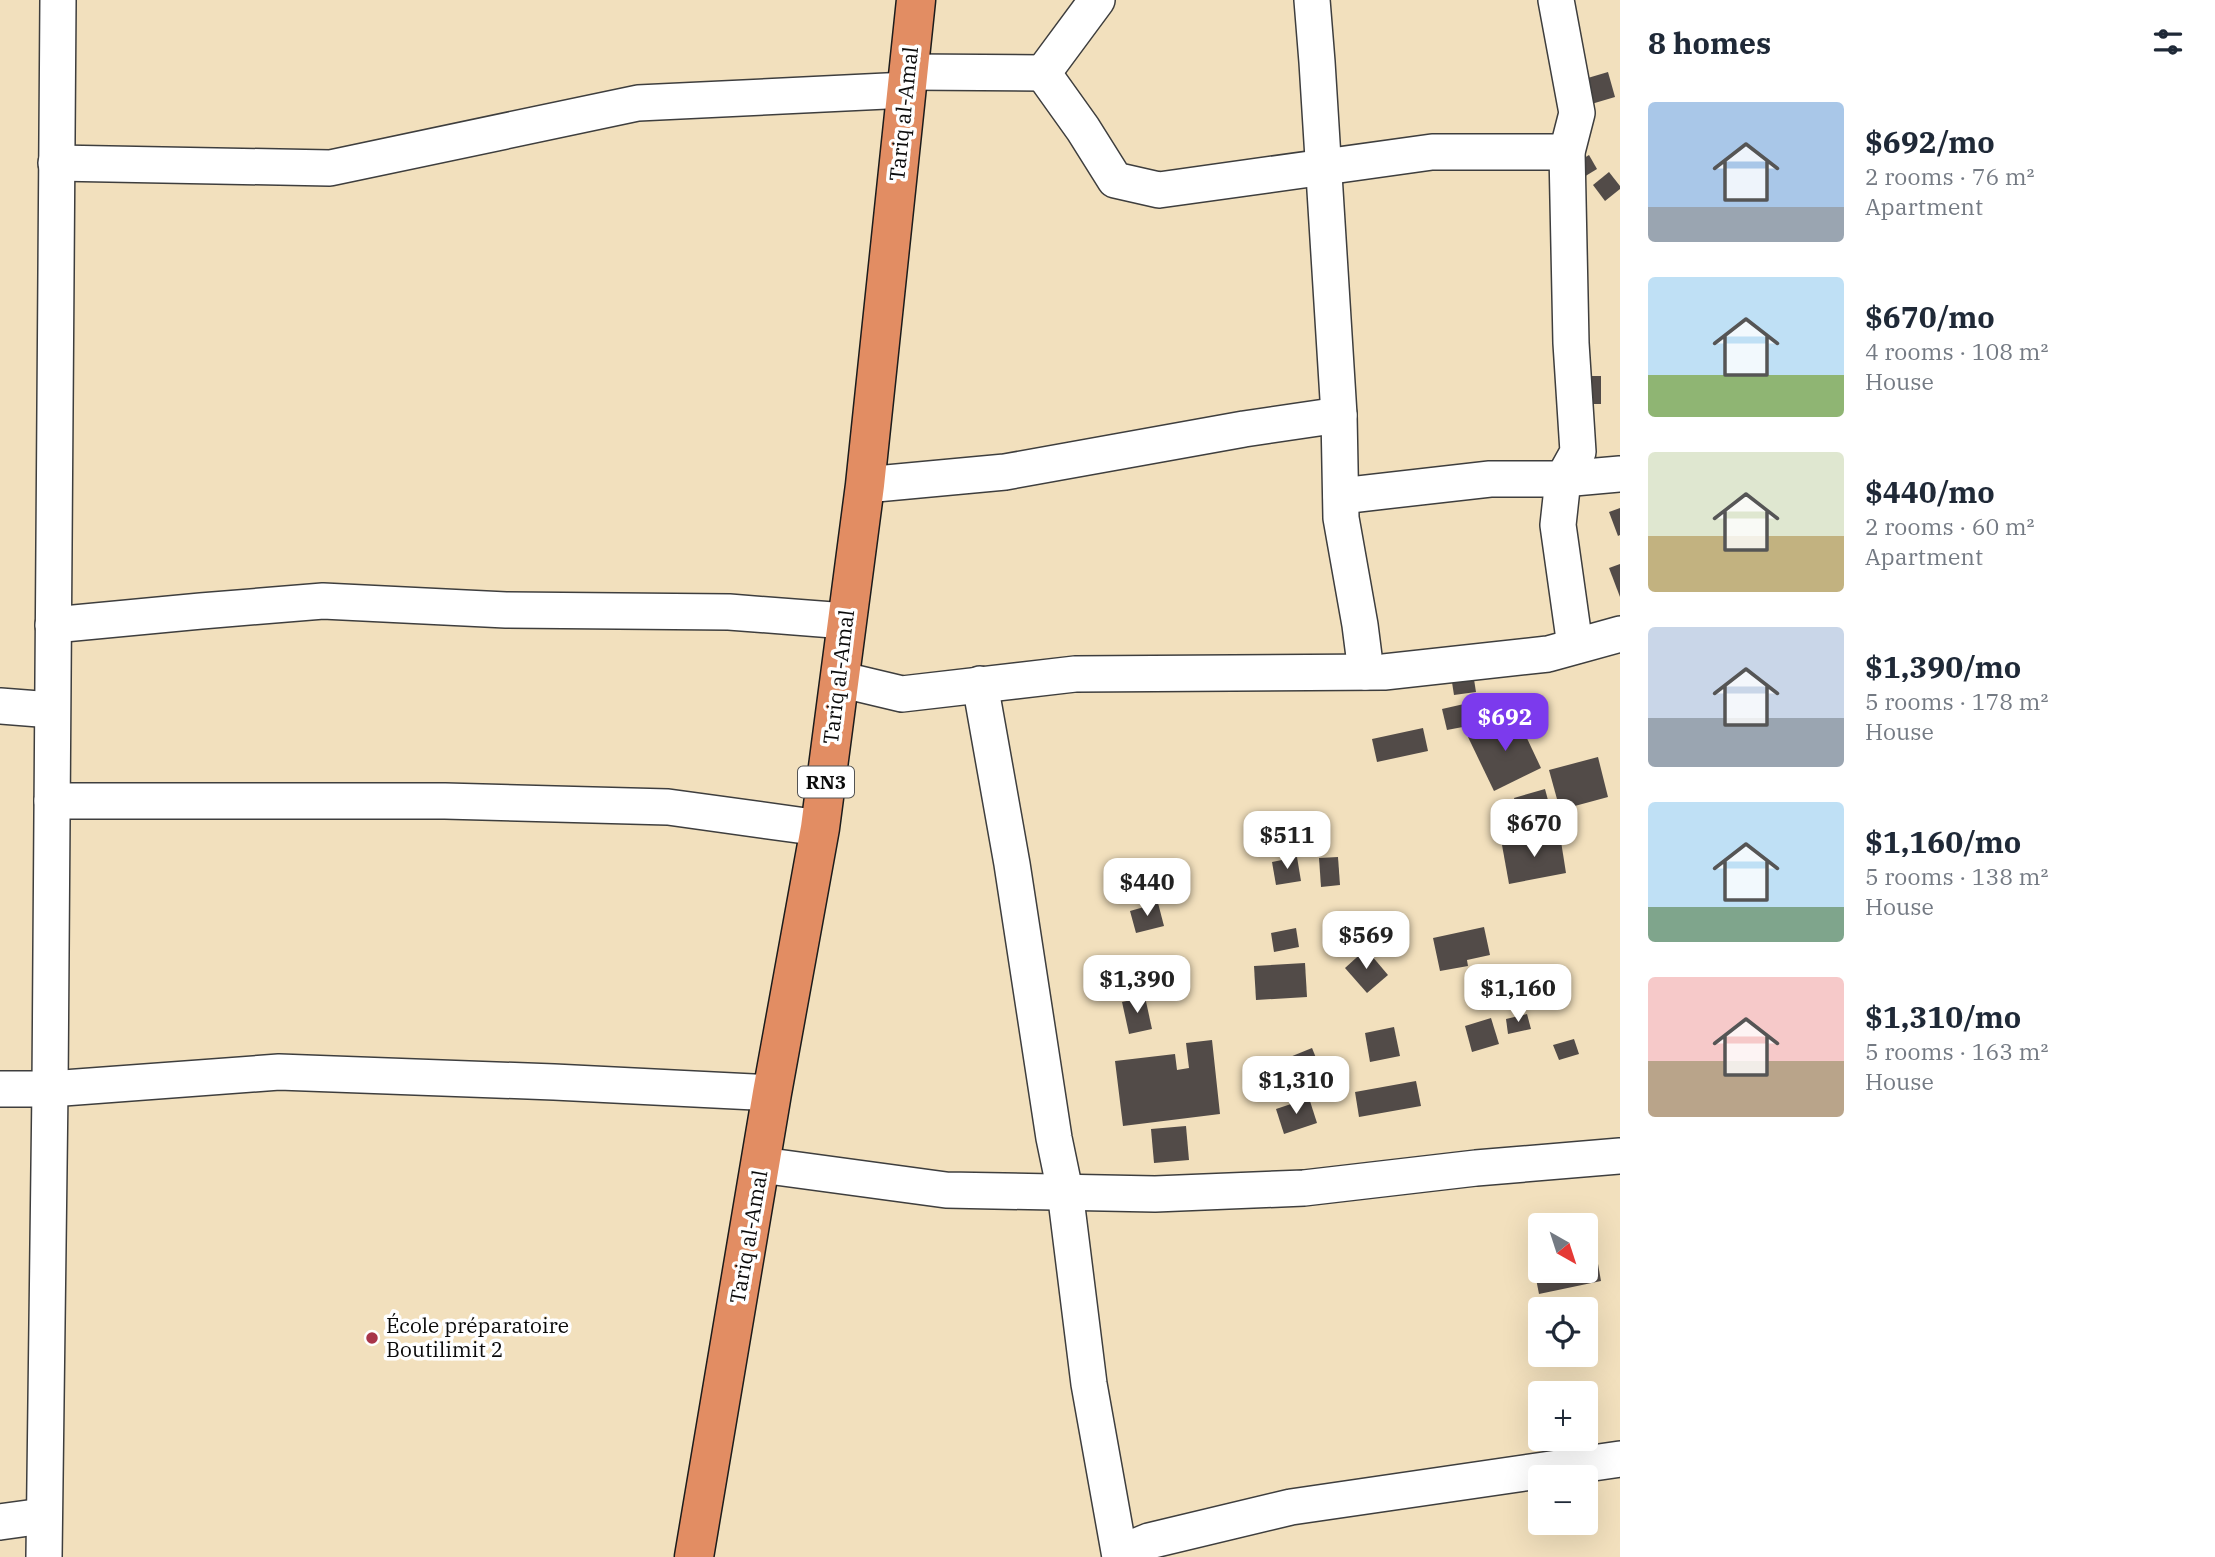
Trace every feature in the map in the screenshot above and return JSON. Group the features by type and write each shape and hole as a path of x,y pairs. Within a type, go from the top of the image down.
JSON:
{"highway":[{"name":"Tariq al-Amal","path":"694,1557 772,1093 820,828 865,485 916,0"}],"street":[{"path":"44,1557 58,0"},
{"path":"1043,73 1097,0"},
{"path":"1312,0 1339,415 1341,518 1366,672"},
{"path":"1556,0 1577,113 1567,152 1571,330 1578,452 1563,480 1558,525 1575,646"},
{"path":"56,163 330,168 638,103 1043,73"},
{"path":"1043,73 1115,180 1159,190 1432,152 1567,152"},
{"path":"865,485 1005,472 1244,429 1339,415"},
{"path":"1340,496 1490,479 1563,480 1620,474"},
{"path":"53,625 323,601 506,610 729,612 846,621"},
{"path":"839,679 902,694 1074,674 1384,672 1548,654 1620,634"},
{"path":"980,684 1065,1191 1089,1384 1120,1555 1149,1541 1291,1507 1620,1459"},
{"path":"0,706 52,710"},
{"path":"52,801 419,801 667,807 820,828"},
{"path":"0,1089 279,1072 772,1093"},
{"path":"762,1165 946,1189 1155,1194 1304,1188 1476,1168 1620,1156"},
{"path":"0,1522 43,1516"}],"sand":[{"path":"0,0 1620,0 1620,1557 0,1557"}],"building":[{"path":"1608,72 1615,97 1588,105 1581,80"},
{"path":"1589,155 1597,169 1579,180 1571,166"},
{"path":"1609,172 1620,189 1605,201 1593,185"},
{"path":"1581,376 1601,376 1601,404 1581,404"},
{"path":"1620,508 1620,535 1618,536 1609,512"},
{"path":"1620,564 1620,597 1609,568"},
{"path":"1473,673 1476,692 1454,695 1451,676"},
{"path":"1464,704 1468,726 1447,730 1442,709"},
{"path":"1516,715 1541,768 1494,791 1468,737"},
{"path":"1423,728 1428,751 1377,762 1372,739"},
{"path":"1598,757 1608,797 1560,810 1549,770"},
{"path":"1545,789 1552,815 1520,824 1514,798"},
{"path":"1560,835 1566,873 1509,884 1502,845"},
{"path":"1297,857 1301,881 1276,885 1272,862"},
{"path":"1338,857 1340,885 1321,887 1319,858"},
{"path":"1158,903 1164,926 1136,933 1130,911"},
{"path":"1484,927 1490,955 1467,960 1468,966 1440,971 1433,938"},
{"path":"1296,928 1299,947 1274,952 1271,933"},
{"path":"1366,949 1388,975 1367,993 1345,968"},
{"path":"1305,963 1307,997 1256,1000 1254,966"},
{"path":"1145,997 1152,1029 1129,1034 1122,1002"},
{"path":"1527,1014 1531,1029 1508,1034 1506,1019"},
{"path":"1491,1018 1499,1044 1472,1052 1465,1026"},
{"path":"1394,1027 1400,1056 1370,1062 1365,1033"},
{"path":"1574,1039 1579,1054 1559,1060 1553,1045"},
{"path":"1212,1040 1220,1114 1123,1126 1115,1061 1175,1054 1177,1070 1189,1068 1186,1043"},
{"path":"1312,1048 1321,1070 1293,1081 1285,1059"},
{"path":"1416,1081 1421,1106 1359,1117 1355,1092"},
{"path":"1309,1098 1317,1123 1284,1134 1276,1109"},
{"path":"1186,1126 1189,1160 1154,1163 1151,1129"},
{"path":"1537,1283 1591,1283 1539,1294"}],"place":[{"name":"École préparatoire Boutilimit 2","path":"372,1338"}]}
